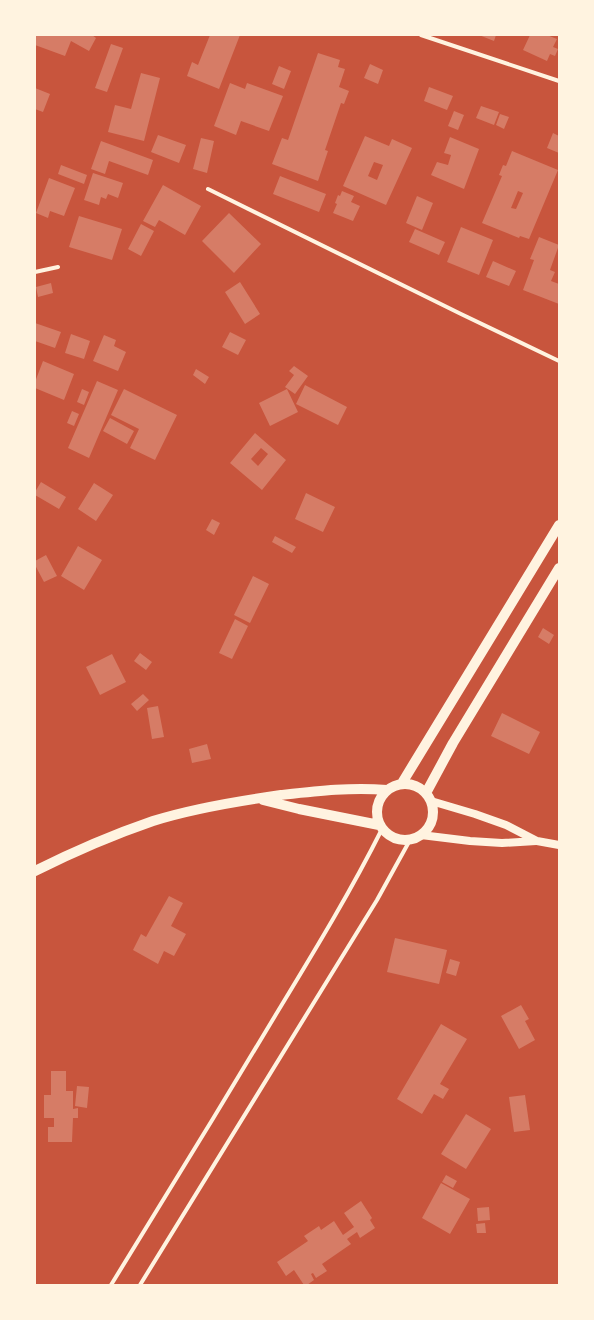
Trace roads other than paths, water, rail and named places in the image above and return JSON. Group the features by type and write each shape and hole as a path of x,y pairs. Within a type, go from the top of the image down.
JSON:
{"main road":[{"path":"402,784 559,524"},
{"path":"429,797 457,736 559,568"},
{"path":"402,784 411,784 419,787 429,797 433,808 431,824 421,835 404,841 392,838 381,827 377,816 377,806 381,797 387,790 402,784"},
{"path":"35,871 88,846 153,822 195,810 258,798 338,789 364,788 387,790"},
{"path":"429,797 506,825 537,841"},
{"path":"258,798 298,809 381,827"},
{"path":"421,835 470,841 502,843 537,841 559,845"}],"street":[{"path":"421,35 559,81"},
{"path":"208,189 559,361"},
{"path":"35,272 58,267"},
{"path":"111,1285 209,1128 318,946 362,870 381,827"},
{"path":"140,1285 377,900 410,840"}]}
